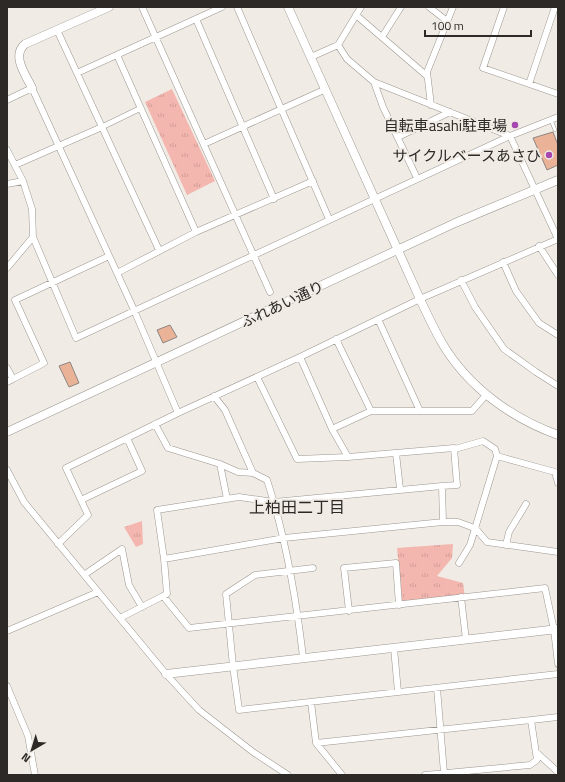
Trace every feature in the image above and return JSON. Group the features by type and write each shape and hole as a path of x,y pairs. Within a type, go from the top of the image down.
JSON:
{"street":[{"path":"109,7 24,44 19,49 18,57 117,272 157,361 178,413"},
{"path":"142,7 270,292"},
{"path":"77,73 222,7"},
{"path":"237,7 329,219"},
{"path":"288,7 420,299 448,352 465,374 486,395 522,419 558,432"},
{"path":"311,57 338,45 361,7"},
{"path":"382,37 401,7"},
{"path":"429,7 447,22"},
{"path":"431,105 427,72 453,7"},
{"path":"504,7 483,68 558,94"},
{"path":"528,84 555,7"},
{"path":"356,15 427,76"},
{"path":"196,19 274,199"},
{"path":"57,30 159,250"},
{"path":"58,544 88,515 66,468 178,413 300,357 420,299 558,239 510,136 374,82 347,59 338,45"},
{"path":"117,55 196,232"},
{"path":"374,82 383,107 417,178"},
{"path":"7,100 32,88"},
{"path":"204,144 326,89"},
{"path":"15,165 102,127 141,108"},
{"path":"398,137 450,112"},
{"path":"7,150 23,180 32,209 33,236 76,338 417,178 510,136 558,117"},
{"path":"7,184 23,180"},
{"name":"ふれあい通り","path":"7,432 398,250 558,180"},
{"path":"117,272 196,232 312,181"},
{"path":"7,268 33,236"},
{"path":"539,246 558,275"},
{"path":"7,382 44,364 15,300 109,256"},
{"path":"503,262 516,291 539,323 558,335"},
{"path":"461,280 475,307 504,349 558,386"},
{"path":"378,319 420,411"},
{"path":"336,339 371,411"},
{"path":"300,357 332,429 348,457"},
{"path":"7,368 13,379"},
{"path":"257,377 297,459 348,457 452,447 455,449 483,441 495,449 497,456 476,529 470,545 459,563"},
{"path":"332,429 371,411 472,411 486,395"},
{"path":"214,396 225,410 253,473"},
{"path":"155,424 168,448 220,464 238,472 253,473 267,480 284,538 298,617 303,657"},
{"path":"81,500 142,471 127,438"},
{"path":"120,618 167,594 157,510 239,497 274,502 400,489 456,485 455,449"},
{"path":"396,453 400,489"},
{"path":"497,456 555,472 558,483"},
{"path":"220,464 227,499"},
{"path":"7,470 24,502 166,674 199,710 253,752 288,775"},
{"path":"442,486 443,522"},
{"path":"506,545 508,532 526,504"},
{"path":"164,559 284,538 443,522 458,522 476,529 487,542 558,552"},
{"path":"84,575 122,549 129,585 142,607"},
{"path":"349,611 344,568 396,563 399,604"},
{"path":"313,568 255,575 226,594 239,710 558,674"},
{"path":"163,596 189,628 298,617 545,588 556,630 558,664"},
{"path":"7,631 98,592"},
{"path":"461,597 466,640"},
{"path":"166,674 303,657 556,630"},
{"path":"394,648 398,692"},
{"path":"7,686 28,736 35,775"},
{"path":"437,688 444,773"},
{"path":"311,702 316,743 342,775"},
{"path":"316,743 441,731 558,717"},
{"path":"425,775 530,765 537,760 531,720"},
{"path":"536,752 558,772"}],"lane":[{"path":"551,120 555,130"}],"green space":[{"path":"172,89 215,181 187,195 145,102"},
{"path":"142,521 143,544 136,547 124,527"},
{"path":"453,544 452,558 437,576 463,583 465,597 406,603 402,600 397,548"}],"building":[{"name":"サイクルベースあさひ","path":"553,132 558,145 558,165 547,170 533,138"},
{"path":"170,325 177,337 163,343 157,330"},
{"path":"70,362 79,383 69,387 59,366"}],"place":[{"name":"自転車asahi駐車場","path":"515,125"},
{"name":"サイクルベースあさひ","path":"549,155"}],"district":[{"name":"上柏田二丁目","path":"297,507"}]}
